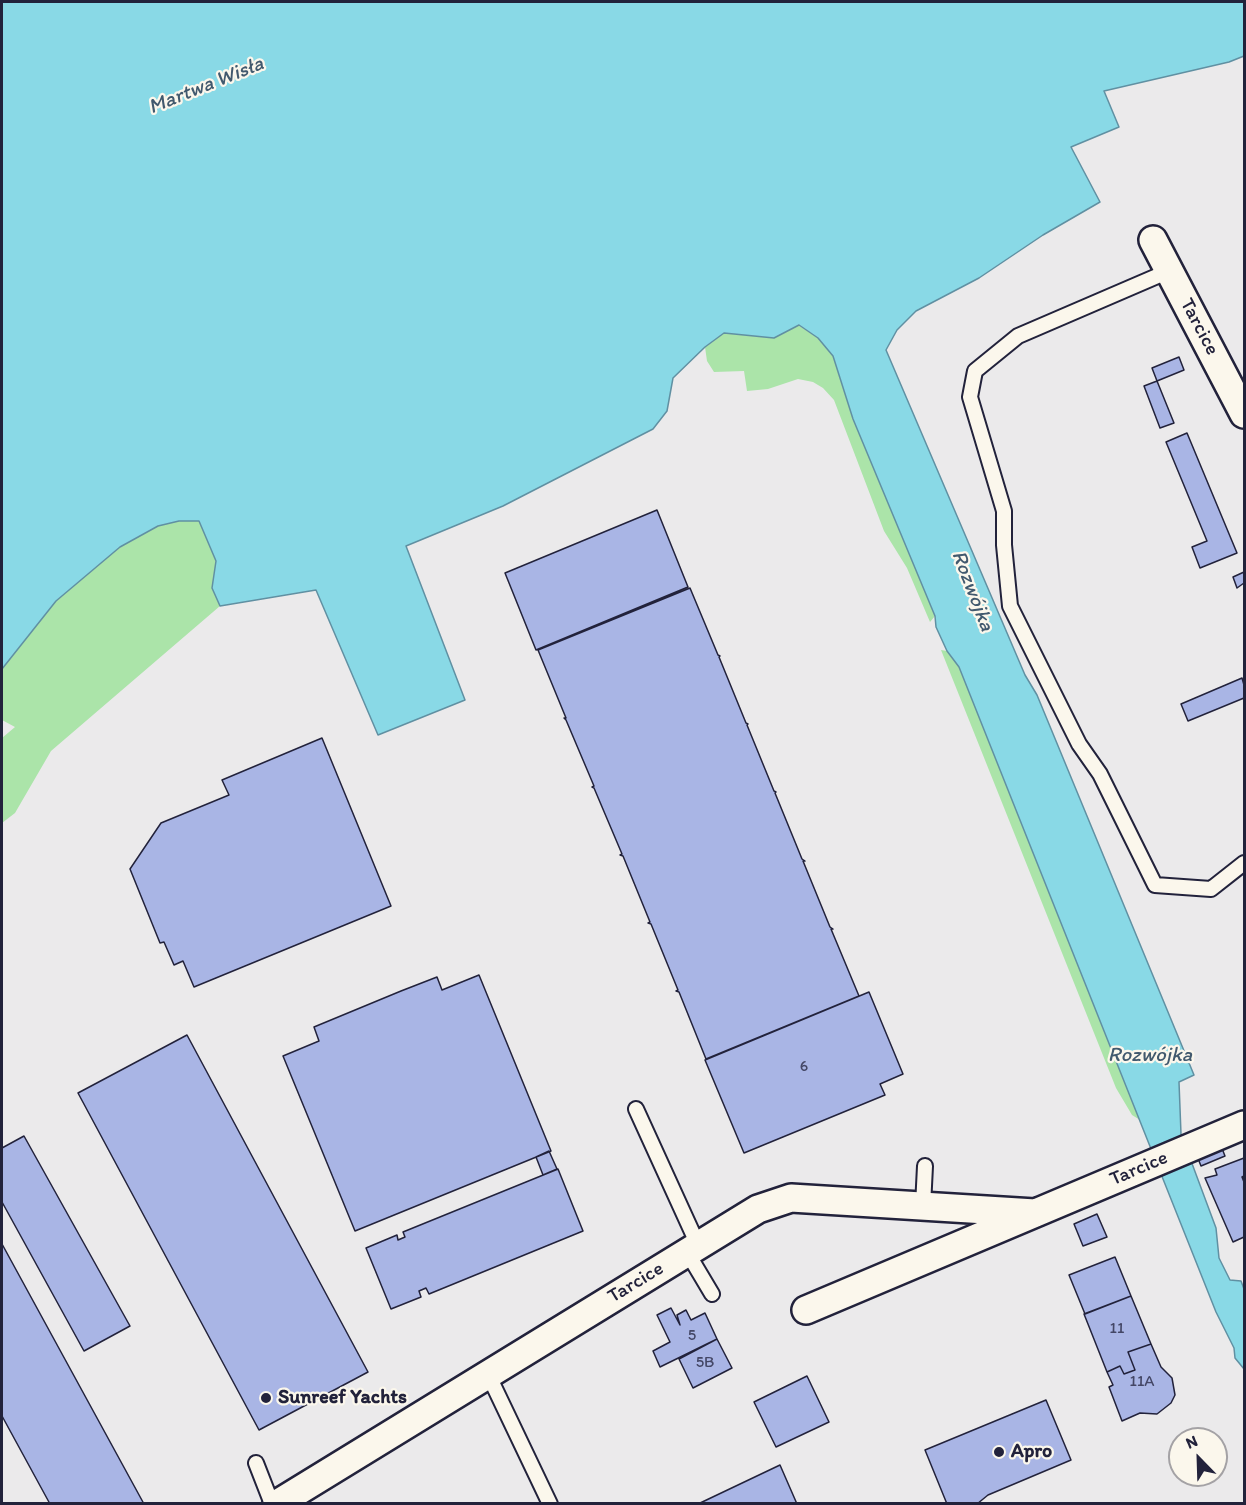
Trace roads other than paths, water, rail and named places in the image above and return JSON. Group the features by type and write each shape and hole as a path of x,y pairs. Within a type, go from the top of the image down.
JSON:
{"street":[{"name":"Tarcice","path":"1153,240 1245,414"},
{"name":"Tarcice","path":"806,1310 1245,1125"},
{"name":"Tarcice","path":"277,1503 758,1209 791,1198 1035,1213"}],"lane":[{"path":"1169,270 1018,336 975,371 970,397 1004,511 1004,545 1010,606 1079,744 1100,774 1155,885 1211,889 1245,863"},
{"path":"636,1109 712,1294"},
{"path":"923,1206 925,1166"},
{"path":"488,1374 550,1503"},
{"path":"256,1463 272,1503"}],"water":[{"path":"2,2 1244,2 1244,56 1229,62 1104,91 1119,127 1071,147 1100,202 1043,235 979,278 916,311 897,330 886,350 1025,675 1037,695 1194,1075 1179,1082 1181,1134 1216,1228 1219,1258 1230,1280 1241,1281 1244,1289 1244,1369 1235,1358 1234,1348 1216,1312 959,667 947,651 936,627 935,616 853,419 833,356 818,338 799,325 774,338 724,333 705,347 673,378 667,411 653,429 503,506 406,546 465,700 378,735 316,590 220,606 212,588 216,561 199,521 179,521 158,526 120,547 56,601 2,669"}],"place":[{"name":"Sunreef Yachts","path":"266,1398"},
{"name":"Apro","path":"999,1452"}],"water label":[{"name":"Martwa Wisła","path":"206,86"},
{"name":"Rozwójka","path":"972,591"},
{"name":"Rozwójka","path":"1150,1056"}]}
